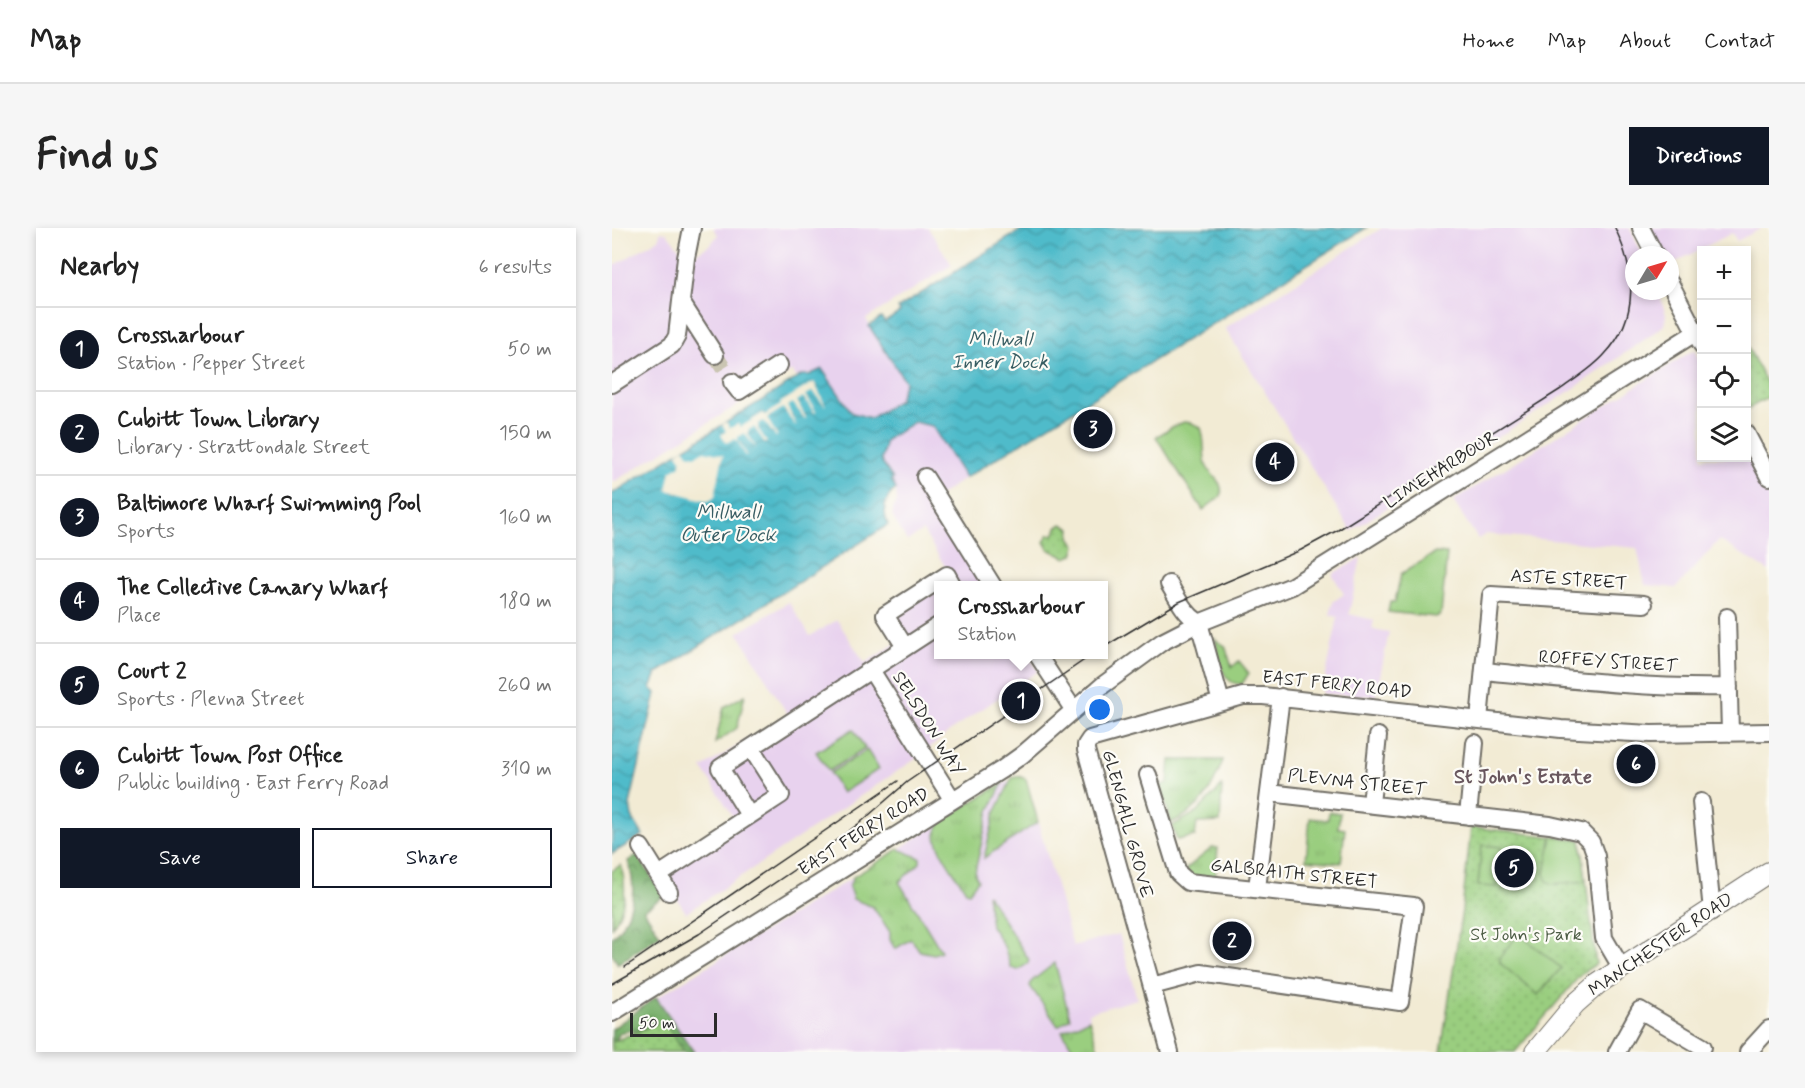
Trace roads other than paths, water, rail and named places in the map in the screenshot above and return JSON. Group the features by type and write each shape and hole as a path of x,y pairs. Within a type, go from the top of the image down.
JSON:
{"main road":[{"name":"MANCHESTER ROAD","path":"1535,1052 1575,1004 1599,983 1769,872"}],"street":[{"path":"612,384 672,345 677,336 692,228"},
{"path":"1641,228 1650,246"},
{"path":"1678,300 1697,337"},
{"path":"681,302 715,355"},
{"name":"LIMEHARBOUR","path":"1199,623 1292,586 1697,340"},
{"path":"732,381 739,391 779,365"},
{"path":"1751,443 1769,477"},
{"path":"925,477 990,581"},
{"path":"937,581 946,575 950,581"},
{"path":"905,647 885,615 934,583"},
{"path":"1169,584 1182,608 1199,623 1221,702"},
{"name":"ASTE STREET","path":"1484,671 1491,594 1644,604"},
{"path":"1727,617 1730,733"},
{"name":"EAST FERRY ROAD","path":"612,1012 1022,755 1118,673 1162,642 1199,623"},
{"name":"SELSDON WAY","path":"749,815 720,768 934,629"},
{"path":"1040,659 1073,710"},
{"name":"SELSDON WAY","path":"871,670 952,799"},
{"path":"1479,720 1484,671"},
{"name":"ROFFEY STREET","path":"1484,671 1568,680 1673,687 1729,687"},
{"name":"EAST FERRY ROAD","path":"1221,702 1243,696 1281,697 1594,731 1651,734 1769,732"},
{"path":"1257,888 1281,697"},
{"name":"GLENGALL GROVE","path":"1170,1052 1086,745 1090,739 1221,702"},
{"path":"1371,804 1378,736"},
{"path":"1468,816 1475,742"},
{"path":"659,875 781,795 751,748"},
{"name":"GALBRAITH STREET","path":"1148,775 1178,873 1188,882 1414,906 1400,1002 1201,974 1152,986"},
{"name":"PLEVNA STREET","path":"1269,793 1566,828 1581,832 1591,842 1596,856 1604,938 1621,967"},
{"path":"1701,802 1712,911"},
{"path":"641,847 669,891"},
{"path":"1617,1052 1640,1010 1703,1047"},
{"path":"1748,1052 1769,1029"}],"water":[{"path":"1024,228 1366,228 965,478 932,426 914,422 886,440 881,461 893,479 891,480 896,489 886,501 885,515 888,525 657,673 651,688 656,693 630,804 632,817 643,835 612,854 612,494 802,375 809,375 822,369 852,413 871,418 899,400 905,381 869,326 881,318 885,322 900,312 898,308"}],"tunnel":[{"path":"715,355 732,382"}],"tram line":[{"path":"1108,645 1179,602 1301,550 1338,530 1561,389 1590,368 1616,340 1629,309 1630,277 1627,260 1615,228"},
{"path":"612,984 699,934 816,855 861,822 907,782 1086,659"},
{"path":"625,967 898,781"}],"place":[{"name":"Baltimore Wharf Swimming Pool","path":"1093,429"},
{"name":"The Collective Canary Wharf","path":"1275,462"},
{"name":"Crossharbour","path":"1021,701"},
{"name":"Cubitt Town Post Office","path":"1636,764"},
{"name":"Court 2","path":"1514,868"},
{"name":"Cubitt Town Library","path":"1232,941"}],"district":[{"name":"St John's Estate","path":"1523,777"}],"water label":[{"name":"Millwall Inner Dock","path":"1000,350"},
{"name":"Millwall Outer Dock","path":"728,524"}],"park label":[{"name":"St John's Park","path":"1526,935"}]}
